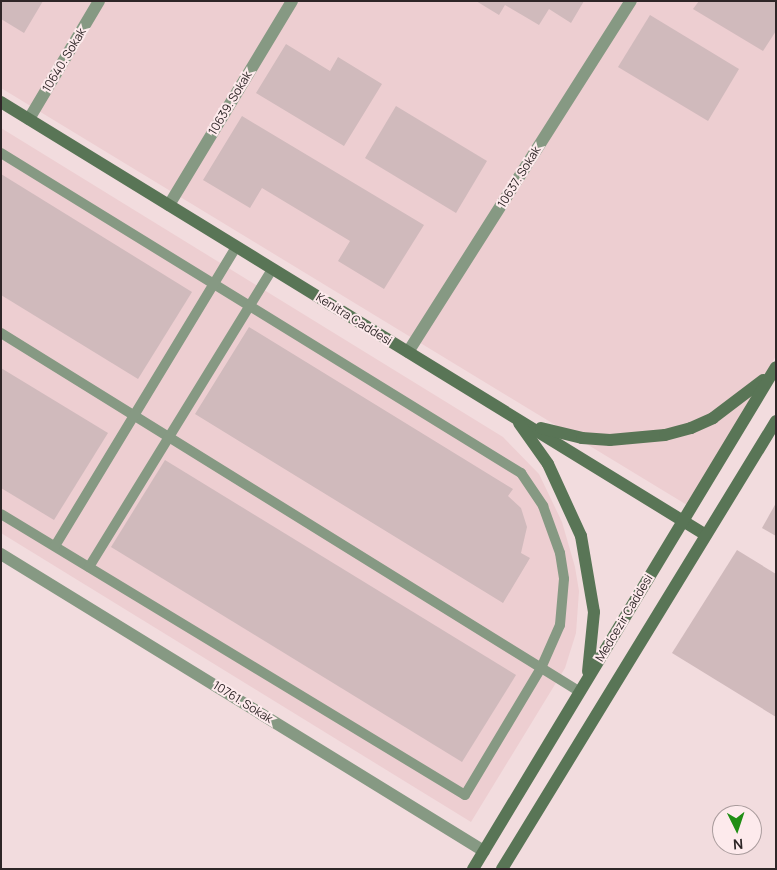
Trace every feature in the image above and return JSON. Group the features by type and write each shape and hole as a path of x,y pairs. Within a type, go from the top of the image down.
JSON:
{"street":[{"name":"10640. Sokak","path":"28,119 99,1"},
{"name":"10639. Sokak","path":"169,205 292,1"},
{"name":"10637. Sokak","path":"408,352 631,1"},
{"name":"Kenitra Caddesi","path":"1,102 706,535"},
{"path":"514,417 552,432 582,438 610,440 665,435 691,428 713,418 775,368"},
{"name":"Medcezir Caddesi","path":"473,869 775,368"},
{"path":"514,417 548,464 582,536 594,612 587,679"},
{"path":"502,869 776,421"},
{"name":"10761. Sokak","path":"1,554 484,851"}],"lane":[{"path":"1,153 521,473 543,506 554,530 564,579 560,625 540,668 465,795 1,514"},
{"path":"55,546 236,247"},
{"path":"89,566 272,268"},
{"path":"1,333 580,692"}],"shaded area":[{"path":"1,1 776,1 776,356 687,505 1,88"},
{"path":"1,128 503,437 539,474 562,522 575,567 579,591 576,633 565,668 471,822 1,533"}],"building":[{"path":"1,1 43,1 24,33 1,19"},
{"path":"476,1 584,1 571,23 549,9 539,25 505,5 499,15"},
{"path":"699,1 776,1 776,31 763,51 693,9"},
{"path":"650,15 739,69 708,121 618,67"},
{"path":"286,44 330,71 338,57 382,84 344,146 256,93"},
{"path":"396,106 487,161 456,213 365,158"},
{"path":"242,116 424,225 384,289 338,261 350,241 262,188 250,208 203,180"},
{"path":"1,174 192,292 138,379 1,295"},
{"path":"249,327 513,489 508,496 521,508 527,527 521,553 530,558 503,603 195,414"},
{"path":"1,368 108,433 54,520 1,488"},
{"path":"165,460 516,675 462,762 111,547"},
{"path":"776,503 776,536 762,528"},
{"path":"737,550 776,574 776,717 672,653"}]}
